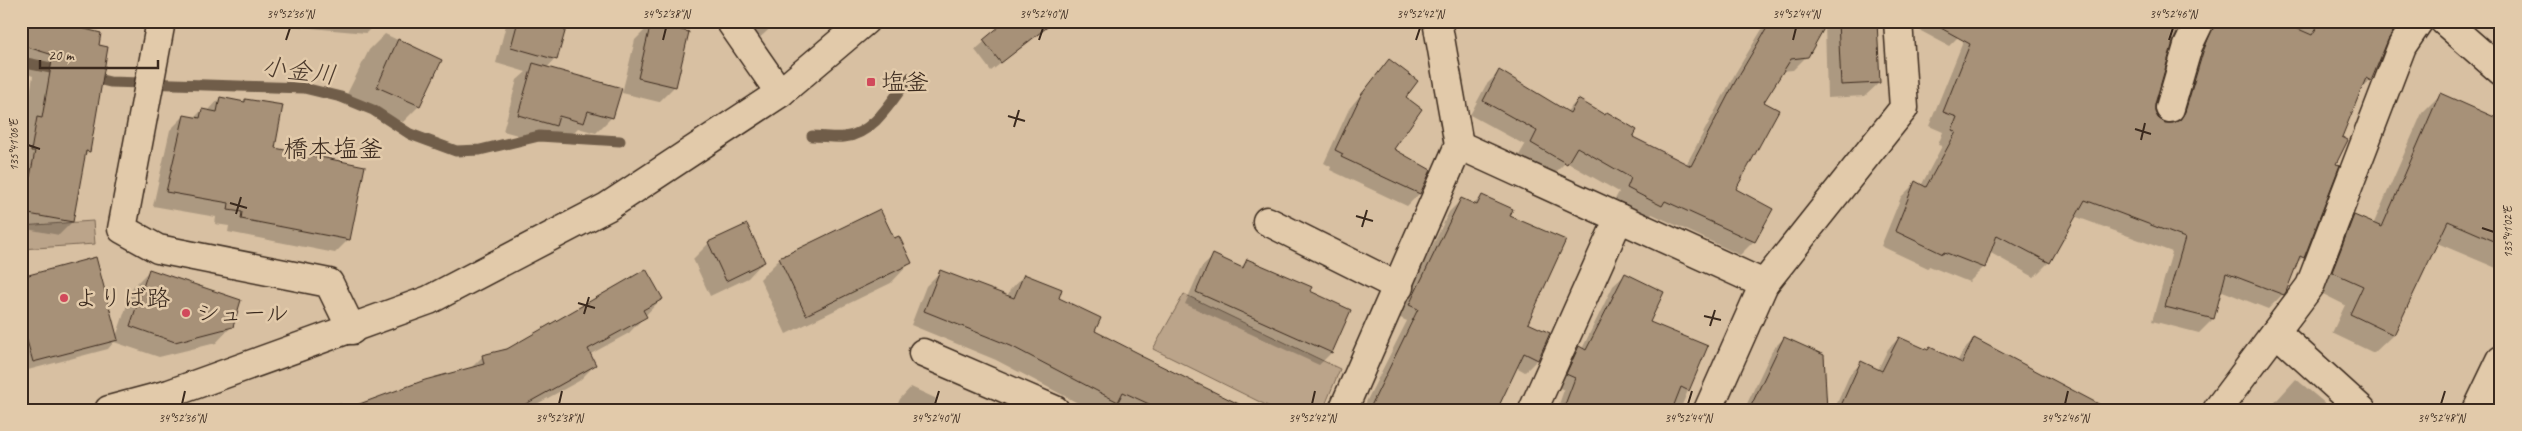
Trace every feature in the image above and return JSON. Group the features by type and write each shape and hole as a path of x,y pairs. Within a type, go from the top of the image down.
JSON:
{"street":[{"path":"730,21 780,93"},
{"path":"109,410 169,394 352,330 429,300 606,207 780,93 865,21"},
{"path":"1343,410 1399,287 1459,145 1437,21"},
{"path":"1708,410 1764,284 1904,108 1898,21"},
{"path":"2170,108 2188,46 2200,21"},
{"path":"2217,410 2310,286 2402,46 2419,21"},
{"path":"2444,21 2501,71"},
{"path":"158,22 122,229 158,248 329,283 352,330"},
{"path":"1459,145 1764,284"},
{"path":"1533,410 1619,218"},
{"path":"1267,221 1399,287"},
{"path":"2276,332 2362,410"},
{"path":"923,353 1055,410"},
{"path":"2477,410 2501,360"}],"shaded area":[{"path":"93,221 95,244 21,249 21,226"},
{"path":"1184,294 1340,369 1323,410 1276,410 1153,349"}],"building":[{"path":"21,21 53,21 101,33 99,45 108,47 90,152 86,151 73,222 23,213 35,151 31,151 37,117 42,118 53,55 21,45"},
{"path":"518,21 568,21 557,60 511,47"},
{"path":"1006,21 1055,21 1001,63 983,40"},
{"path":"1771,21 1828,21 1808,57 1791,59 1764,102 1779,110 1736,189 1773,209 1755,242 1665,201 1662,206 1627,188 1631,178 1577,147 1567,164 1531,143 1537,131 1483,101 1499,70 1570,113 1578,99 1605,115 1607,112 1637,130 1633,137 1691,166 1735,82"},
{"path":"1838,21 1877,21 1880,83 1841,85"},
{"path":"1928,21 2183,21 2173,42 2155,104 2155,112 2158,118 2165,123 2173,123 2180,120 2185,112 2203,52 2215,21 2280,21 2312,35 2321,21 2400,21 2388,40 2371,81 2366,78 2342,137 2348,140 2336,164 2340,165 2304,258 2300,256 2286,292 2284,295 2226,273 2214,319 2165,307 2185,238 2085,200 2050,263 1997,235 1985,268 1944,252 1943,254 1895,231 1915,181 1926,187 1956,132 1952,130 1957,117 1943,112 1970,44"},
{"path":"651,22 689,32 676,87 638,78"},
{"path":"398,39 442,60 420,106 377,87"},
{"path":"1389,59 1418,81 1406,97 1422,109 1394,149 1431,170 1420,194 1341,157 1343,154 1335,150 1361,95"},
{"path":"533,63 622,88 613,118 588,111 584,123 559,116 556,126 518,115"},
{"path":"2440,93 2501,120 2501,244 2448,221 2394,335 2350,314 2363,286 2332,272 2354,215 2382,227"},
{"path":"220,97 245,102 245,99 283,105 275,148 365,166 350,240 241,219 242,212 228,210 229,203 166,192 184,115 200,118 202,109 217,112"},
{"path":"1482,195 1513,209 1510,216 1566,240 1528,323 1550,333 1538,360 1524,353 1497,410 1369,410 1418,309 1409,305 1461,198 1477,205"},
{"path":"880,209 894,238 899,236 912,263 806,315 779,258"},
{"path":"747,224 765,262 726,281 708,242"},
{"path":"1213,254 1243,268 1247,259 1312,287 1310,291 1351,310 1332,353 1196,292"},
{"name":"よりば路","path":"96,257 118,340 33,362 21,319 21,277"},
{"name":"シュール","path":"149,269 241,300 233,327 175,342 130,326"},
{"path":"646,269 663,299 643,310 647,317 588,349 596,365 515,410 354,410 354,406 425,380 484,364 482,355 507,349"},
{"path":"940,270 1014,298 1024,274 1062,289 1059,298 1101,318 1095,331 1141,356 1251,410 1162,410 1123,392 1118,402 1011,346 924,311"},
{"path":"1625,273 1664,292 1650,322 1708,346 1689,391 1681,387 1672,410 1563,410 1575,378 1566,374 1579,346 1586,350"},
{"path":"1784,337 1824,355 1827,410 1749,410"},
{"path":"1899,337 1928,350 1930,347 1962,363 1974,338 2110,410 1839,410 1861,361 1882,371"}],"waterway":[{"name":"小金川","path":"21,62 66,71"},
{"name":"小金川","path":"89,77 110,82 304,88 341,97 373,110 410,134 456,151 480,150 539,136 620,141"},
{"name":"小金川","path":"812,136 844,137 855,135 864,130 889,106 909,78"}],"place":[{"name":"塩釜","path":"871,82"},
{"name":"よりば路","path":"64,298"},
{"name":"シュール","path":"186,313"}],"district":[{"name":"橋本塩釜","path":"333,148"}]}
